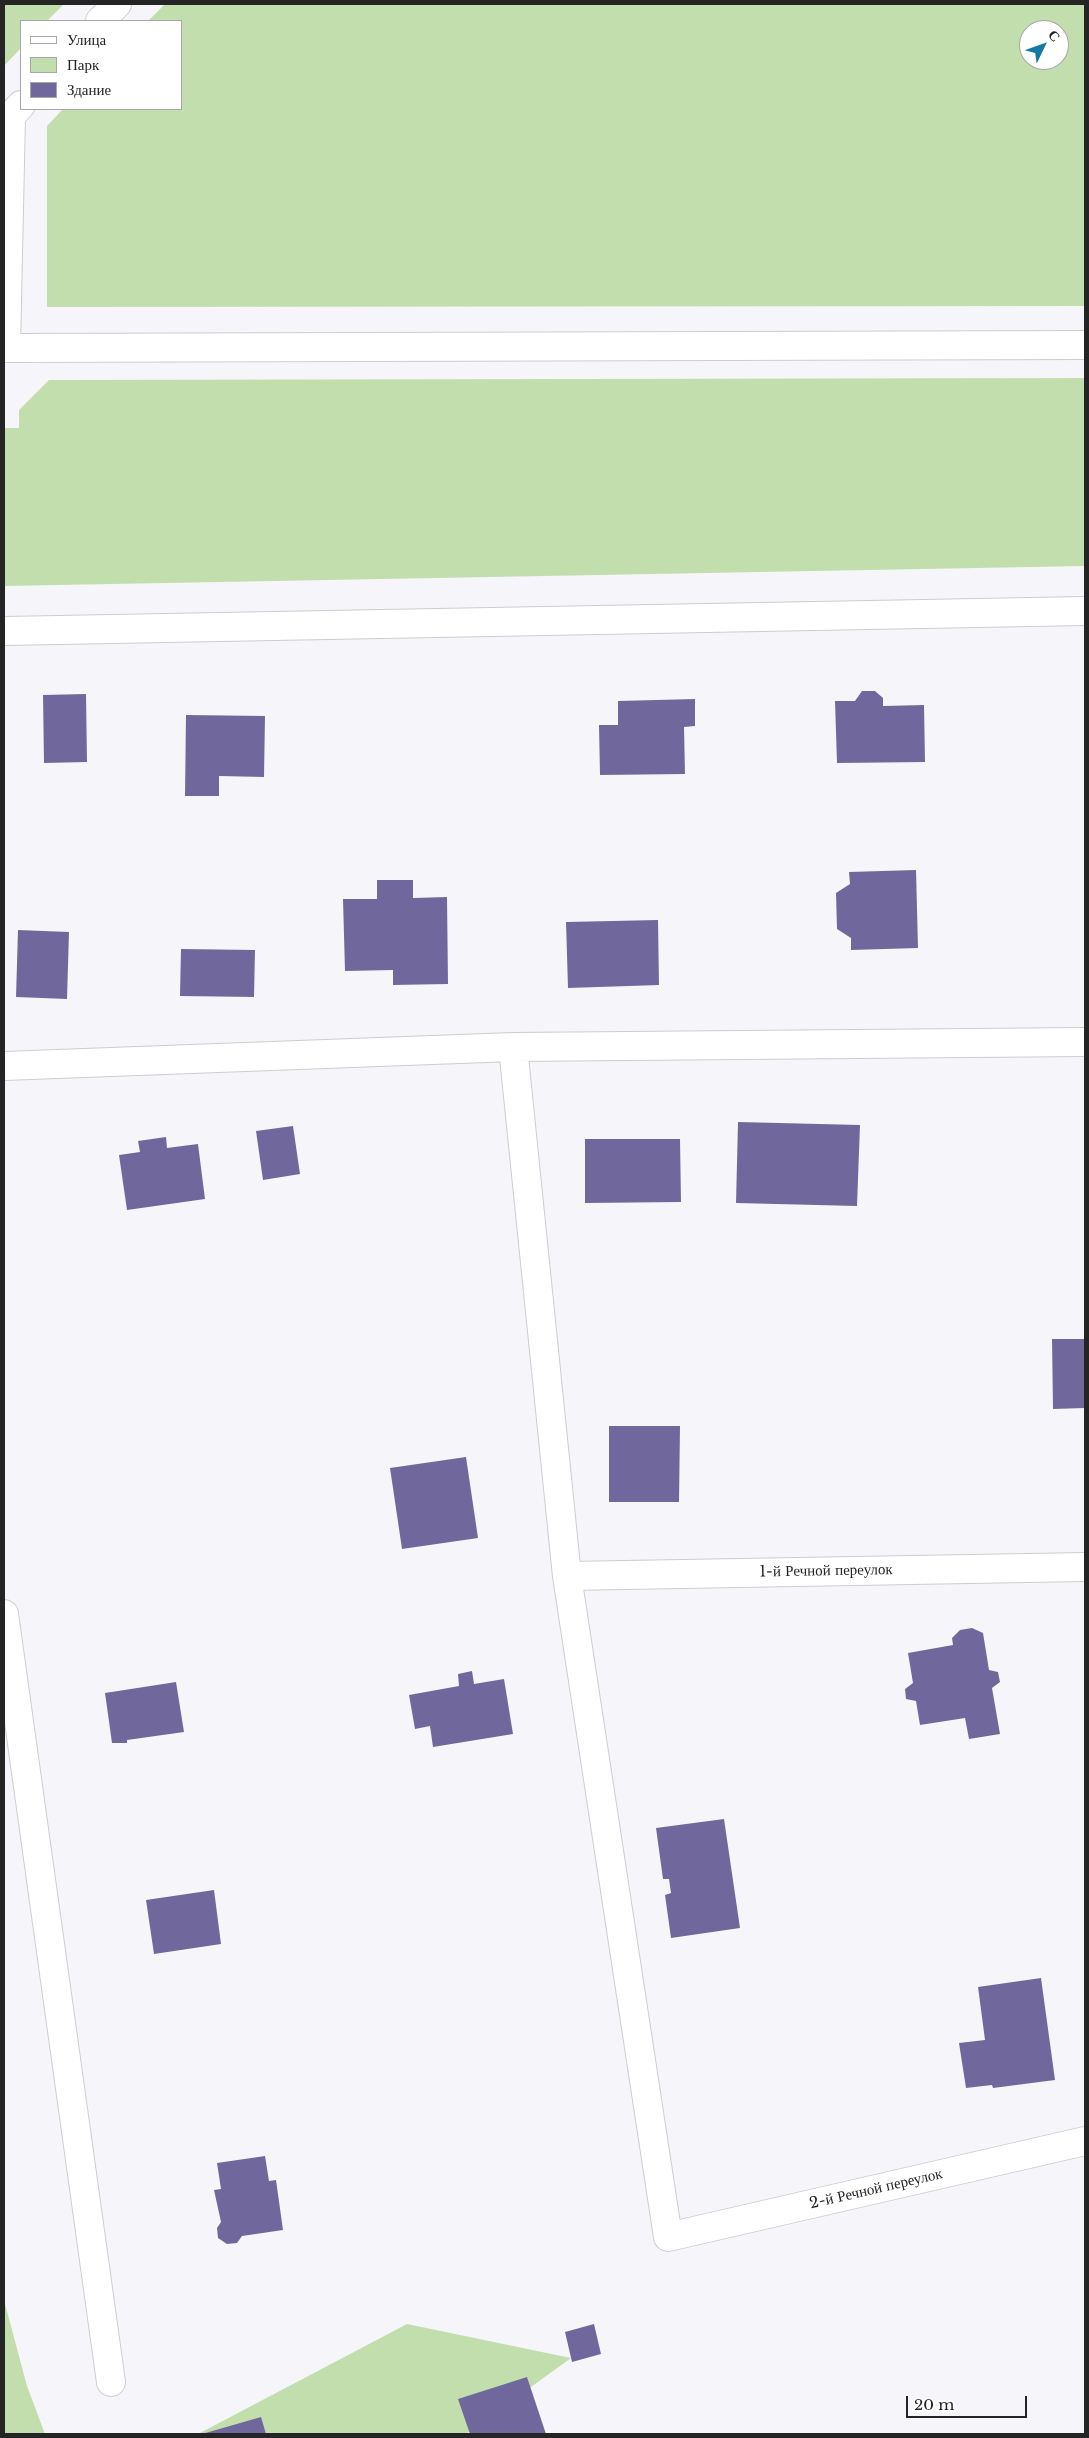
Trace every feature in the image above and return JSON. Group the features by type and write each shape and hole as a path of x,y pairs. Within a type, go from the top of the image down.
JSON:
{"street":[{"path":"101,20 117,4"},
{"path":"20,106 11,116 6,348 1085,345"},
{"path":"4,631 1085,611"},
{"path":"4,1066 514,1047 1085,1042"},
{"path":"514,1047 568,1576"},
{"name":"1-й Речной переулок","path":"568,1576 1085,1567"},
{"name":"2-й Речной переулок","path":"568,1576 668,2237 1085,2141"},
{"path":"4,1614 111,2382"}],"green space":[{"path":"4,4 64,4 48,20 20,20 20,49 4,66"},
{"path":"165,4 1085,4 1085,306 47,307 47,126 62,110 182,110 182,20 149,20"},
{"path":"1085,378 1085,566 4,586 4,428 19,428 19,410 49,380"},
{"path":"4,2300 27,2386 45,2434 4,2434"},
{"path":"407,2324 571,2358 466,2434 198,2434"}],"building":[{"path":"862,691 875,691 883,698 883,706 924,705 925,762 837,763 835,701 855,701"},
{"path":"86,694 87,762 44,763 43,695"},
{"path":"695,699 695,726 684,727 685,774 600,775 599,725 618,725 618,701"},
{"path":"186,715 265,716 264,777 219,776 219,796 185,796"},
{"path":"916,870 918,948 851,950 851,938 837,929 836,893 850,884 849,872"},
{"path":"377,880 413,880 413,898 447,897 448,984 393,985 393,970 345,971 343,899 377,899"},
{"path":"658,920 659,985 568,988 566,922"},
{"path":"18,930 69,932 67,999 16,997"},
{"path":"181,949 255,950 254,997 180,996"},
{"path":"738,1122 860,1125 857,1206 736,1203"},
{"path":"293,1126 300,1174 263,1180 256,1131"},
{"path":"166,1137 167,1148 198,1144 205,1199 127,1210 119,1155 140,1152 138,1141"},
{"path":"585,1139 680,1139 681,1202 585,1203"},
{"path":"1052,1339 1085,1339 1085,1408 1053,1409"},
{"path":"609,1426 680,1426 679,1502 609,1502"},
{"path":"466,1457 478,1538 402,1549 390,1468"},
{"path":"972,1628 983,1633 989,1670 998,1672 1000,1682 992,1688 1000,1734 969,1739 965,1718 920,1725 916,1701 906,1699 905,1689 913,1683 908,1653 953,1645 952,1638 960,1630"},
{"path":"472,1671 474,1684 504,1679 513,1734 433,1747 430,1726 415,1729 409,1695 459,1686 458,1674"},
{"path":"176,1682 184,1732 127,1740 127,1743 112,1743 105,1693"},
{"path":"724,1819 740,1928 671,1938 665,1895 671,1893 669,1879 663,1879 656,1828"},
{"path":"214,1890 221,1944 154,1954 146,1900"},
{"path":"1041,1978 1055,2080 993,2088 992,2085 966,2088 959,2043 985,2040 978,1987"},
{"path":"265,2156 269,2181 276,2180 283,2230 242,2236 237,2243 227,2244 218,2238 217,2228 221,2222 214,2190 221,2189 217,2163"},
{"path":"594,2324 601,2354 572,2362 565,2332"},
{"path":"527,2377 546,2434 470,2434 458,2399"},
{"path":"261,2417 266,2434 202,2434"}]}
